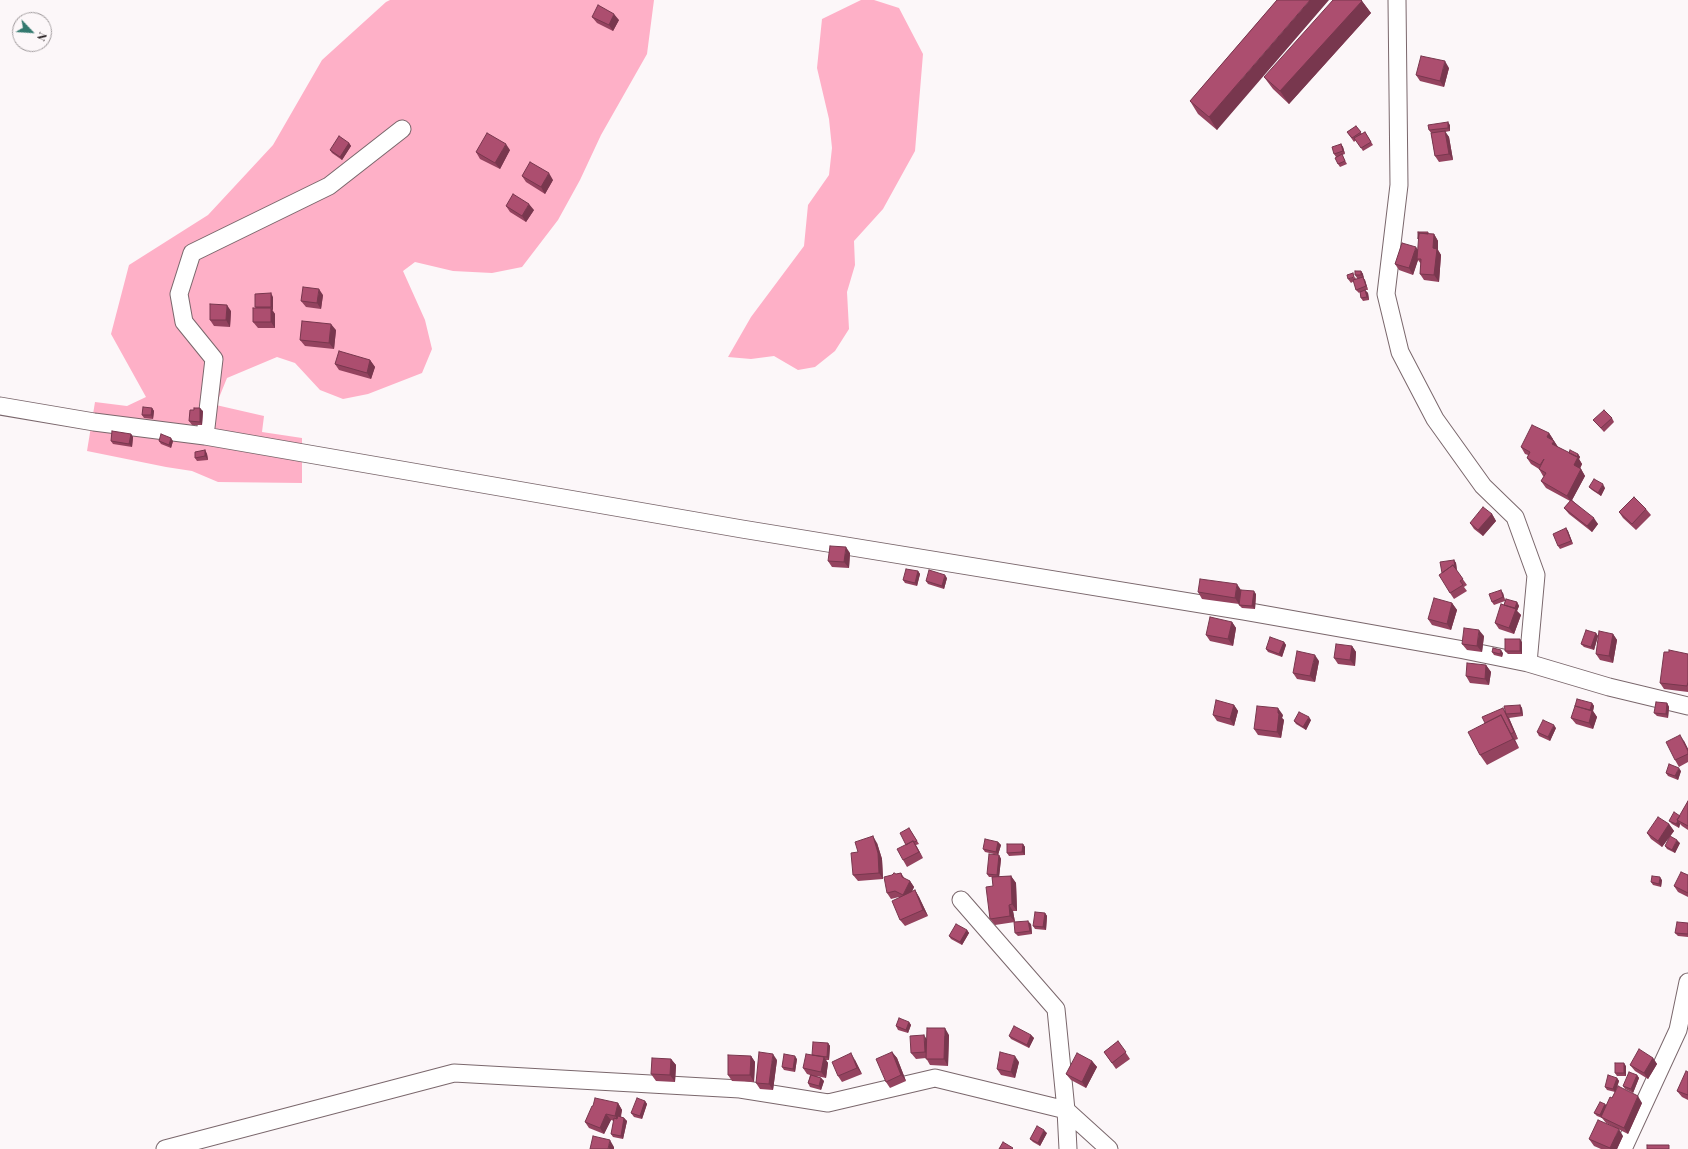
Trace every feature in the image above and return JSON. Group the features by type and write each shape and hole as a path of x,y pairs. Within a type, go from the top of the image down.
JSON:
{"street":[{"path":"1397,0 1399,185 1386,294 1400,352 1435,419 1483,486 1515,517 1536,575 1528,663"},
{"path":"205,436 214,359 184,322 179,294 192,253 329,186 402,129"},
{"path":"0,406 94,422 205,436 734,528 1252,613 1528,663 1609,687 1688,706"},
{"path":"961,900 1056,1009 1066,1110 1068,1149"},
{"path":"1622,1149 1678,1030 1688,982"},
{"path":"165,1149 454,1074 740,1089 828,1103 935,1078 1066,1110 1109,1149"}],"shaded area":[{"path":"390,0 654,0 647,54 601,135 580,180 558,220 522,267 492,273 453,271 415,262 403,271 425,320 432,349 422,373 368,394 343,399 320,390 295,363 277,357 227,378 216,405 264,416 262,432 302,438 302,483 218,482 192,471 87,451 95,402 127,406 146,397 111,334 129,265 208,215 273,145 322,60"},
{"path":"861,0 874,0 899,8 923,54 915,151 883,209 854,241 855,265 847,292 849,329 835,351 815,367 798,370 774,356 751,359 728,357 751,317 804,246 808,205 829,175 832,148 829,119 817,68 822,19"}],"building":[{"path":"1277,0 1310,0 1209,117 1190,101"},
{"path":"1333,0 1362,1 1280,91 1264,77"},
{"path":"598,5 614,14 609,25 592,17"},
{"path":"1421,56 1445,61 1440,81 1416,75"},
{"path":"1448,122 1448,128 1429,130 1428,125"},
{"path":"1356,126 1361,132 1352,138 1347,132"},
{"path":"1445,131 1449,154 1435,156 1431,133"},
{"path":"1365,132 1371,142 1361,148 1354,138"},
{"path":"487,133 506,144 495,163 476,152"},
{"path":"339,136 349,143 340,157 330,150"},
{"path":"1341,144 1343,151 1334,154 1332,147"},
{"path":"1342,154 1345,161 1338,164 1335,158"},
{"path":"530,162 549,173 541,187 522,176"},
{"path":"513,194 529,204 522,216 506,206"},
{"path":"1418,232 1428,232 1428,234 1419,233 1418,239"},
{"path":"1419,233 1434,234 1433,248 1437,249 1434,275 1420,274 1421,259 1417,259"},
{"path":"1402,243 1416,247 1409,268 1395,264"},
{"path":"1355,271 1361,271 1361,275 1355,275"},
{"path":"1353,273 1354,277 1348,279 1347,275"},
{"path":"1363,277 1366,286 1356,290 1353,280"},
{"path":"303,287 319,289 317,303 301,301"},
{"path":"1365,290 1367,297 1361,298 1360,292"},
{"path":"271,293 271,307 255,307 255,294"},
{"path":"210,304 227,305 226,320 210,320"},
{"path":"253,308 271,308 271,322 253,322"},
{"path":"302,321 331,324 329,343 300,340"},
{"path":"339,351 370,360 367,373 335,364"},
{"path":"143,407 152,408 151,415 142,415"},
{"path":"194,408 200,408 200,422 189,421 190,410 194,410"},
{"path":"1604,410 1612,418 1601,428 1593,420"},
{"path":"1532,425 1549,433 1547,437 1554,441 1552,444 1578,457 1574,465 1581,469 1567,496 1541,481 1546,473 1539,469 1544,459 1540,465 1527,458 1530,452 1521,447"},
{"path":"112,431 131,434 129,444 111,441"},
{"path":"161,434 171,438 169,445 159,441"},
{"path":"205,450 205,456 195,458 195,452"},
{"path":"1570,450 1578,454 1577,457 1569,453"},
{"path":"1594,479 1603,484 1598,493 1589,487"},
{"path":"1634,497 1646,509 1632,524 1619,512"},
{"path":"1571,500 1594,518 1587,526 1564,508"},
{"path":"1483,507 1492,514 1478,530 1470,523"},
{"path":"1566,528 1571,541 1558,546 1553,534"},
{"path":"830,546 846,547 844,562 828,561"},
{"path":"1454,560 1455,568 1453,565 1442,573 1440,562"},
{"path":"1453,565 1463,579 1460,581 1463,585 1450,593 1439,575"},
{"path":"906,569 918,571 915,583 903,580"},
{"path":"929,570 945,575 942,586 926,581"},
{"path":"1200,579 1237,584 1235,598 1198,592"},
{"path":"1241,590 1254,591 1252,606 1239,605"},
{"path":"1501,590 1503,597 1492,602 1489,594"},
{"path":"1434,598 1452,603 1447,624 1428,619"},
{"path":"1506,599 1517,602 1515,608 1504,605"},
{"path":"1501,604 1516,609 1509,628 1495,623"},
{"path":"1210,617 1232,622 1228,639 1206,635"},
{"path":"1464,628 1479,630 1477,646 1462,644"},
{"path":"1586,630 1596,633 1591,647 1581,644"},
{"path":"1599,631 1613,634 1609,656 1596,654"},
{"path":"1270,637 1284,642 1279,654 1266,649"},
{"path":"1505,639 1520,639 1520,651 1505,651"},
{"path":"1336,644 1352,646 1350,660 1334,658"},
{"path":"1493,648 1501,650 1500,654 1492,652"},
{"path":"1669,650 1688,654 1687,686 1660,683 1664,652 1669,652"},
{"path":"1297,651 1315,655 1310,676 1293,673"},
{"path":"1467,663 1486,665 1485,679 1466,676"},
{"path":"1577,699 1592,703 1590,710 1575,706"},
{"path":"1216,700 1234,705 1230,719 1213,715"},
{"path":"1656,702 1667,703 1666,714 1654,713"},
{"path":"1520,705 1521,713 1506,714 1504,706"},
{"path":"1257,706 1278,708 1279,714 1277,732 1254,729"},
{"path":"1575,706 1592,711 1589,723 1571,718"},
{"path":"1503,708 1514,732 1511,734 1501,715 1485,723 1482,717"},
{"path":"1299,712 1309,717 1303,727 1294,721"},
{"path":"1501,715 1513,739 1480,755 1468,732"},
{"path":"1543,720 1554,725 1548,737 1537,732"},
{"path":"1680,735 1688,754 1675,760 1666,742"},
{"path":"1669,764 1679,768 1675,776 1666,773"},
{"path":"1688,801 1688,826 1677,820"},
{"path":"1674,812 1680,816 1676,824 1669,821"},
{"path":"1658,817 1669,824 1658,841 1647,833"},
{"path":"909,828 917,841 913,841 906,845 900,833"},
{"path":"873,836 878,853 879,873 853,875 851,853 858,852 855,842"},
{"path":"1670,836 1677,840 1672,850 1665,846"},
{"path":"985,839 998,842 996,852 983,849"},
{"path":"913,841 919,852 903,860 897,849"},
{"path":"1007,844 1023,844 1022,852 1007,853"},
{"path":"989,854 999,855 997,875 987,874"},
{"path":"1681,872 1688,875 1688,893 1674,886"},
{"path":"894,873 901,873 902,877 910,881 903,895 895,891 887,893 884,877"},
{"path":"1011,876 1012,904 1009,905 1010,916 990,919 986,887 993,886 992,877"},
{"path":"1652,876 1660,877 1659,884 1651,882"},
{"path":"915,890 923,910 900,920 892,901"},
{"path":"1035,912 1045,913 1043,927 1033,926"},
{"path":"1028,921 1030,931 1015,933 1014,922"},
{"path":"1677,922 1688,923 1688,934 1675,933"},
{"path":"956,924 967,930 960,942 949,936"},
{"path":"899,1018 909,1022 906,1030 896,1026"},
{"path":"1014,1026 1031,1035 1027,1045 1009,1036"},
{"path":"927,1028 945,1028 944,1059 926,1059"},
{"path":"924,1035 925,1052 911,1053 910,1036"},
{"path":"1118,1041 1126,1052 1112,1063 1104,1052"},
{"path":"813,1042 828,1043 827,1057 812,1055"},
{"path":"1639,1049 1653,1058 1644,1073 1630,1065"},
{"path":"759,1052 773,1054 769,1084 756,1083"},
{"path":"892,1052 901,1075 886,1082 876,1059"},
{"path":"1000,1052 1015,1056 1011,1072 997,1069"},
{"path":"851,1053 857,1068 838,1076 832,1062"},
{"path":"1077,1053 1092,1061 1082,1082 1066,1074"},
{"path":"784,1054 795,1056 793,1069 782,1067"},
{"path":"806,1054 824,1057 821,1072 803,1068"},
{"path":"728,1055 751,1056 750,1075 728,1075"},
{"path":"652,1058 671,1059 670,1075 651,1074"},
{"path":"1615,1063 1624,1063 1624,1073 1615,1073"},
{"path":"1686,1071 1688,1072 1688,1095 1677,1091"},
{"path":"1629,1072 1637,1075 1631,1089 1623,1086"},
{"path":"811,1075 821,1078 819,1086 808,1083"},
{"path":"1608,1075 1617,1078 1613,1089 1605,1087"},
{"path":"1618,1086 1638,1096 1624,1128 1601,1117 1610,1097 1612,1098"},
{"path":"595,1098 618,1103 615,1116 606,1114 600,1128 585,1122 593,1106"},
{"path":"637,1098 645,1101 640,1116 631,1113"},
{"path":"1600,1102 1605,1104 1600,1115 1594,1113"},
{"path":"618,1116 624,1118 621,1136 611,1134 614,1118 617,1119"},
{"path":"1598,1120 1619,1129 1610,1148 1589,1139"},
{"path":"1037,1126 1044,1130 1038,1143 1030,1139"},
{"path":"593,1136 610,1140 608,1149 590,1149"},
{"path":"1003,1142 1013,1148 999,1149"},
{"path":"1647,1145 1669,1145 1669,1149 1647,1149"}]}
